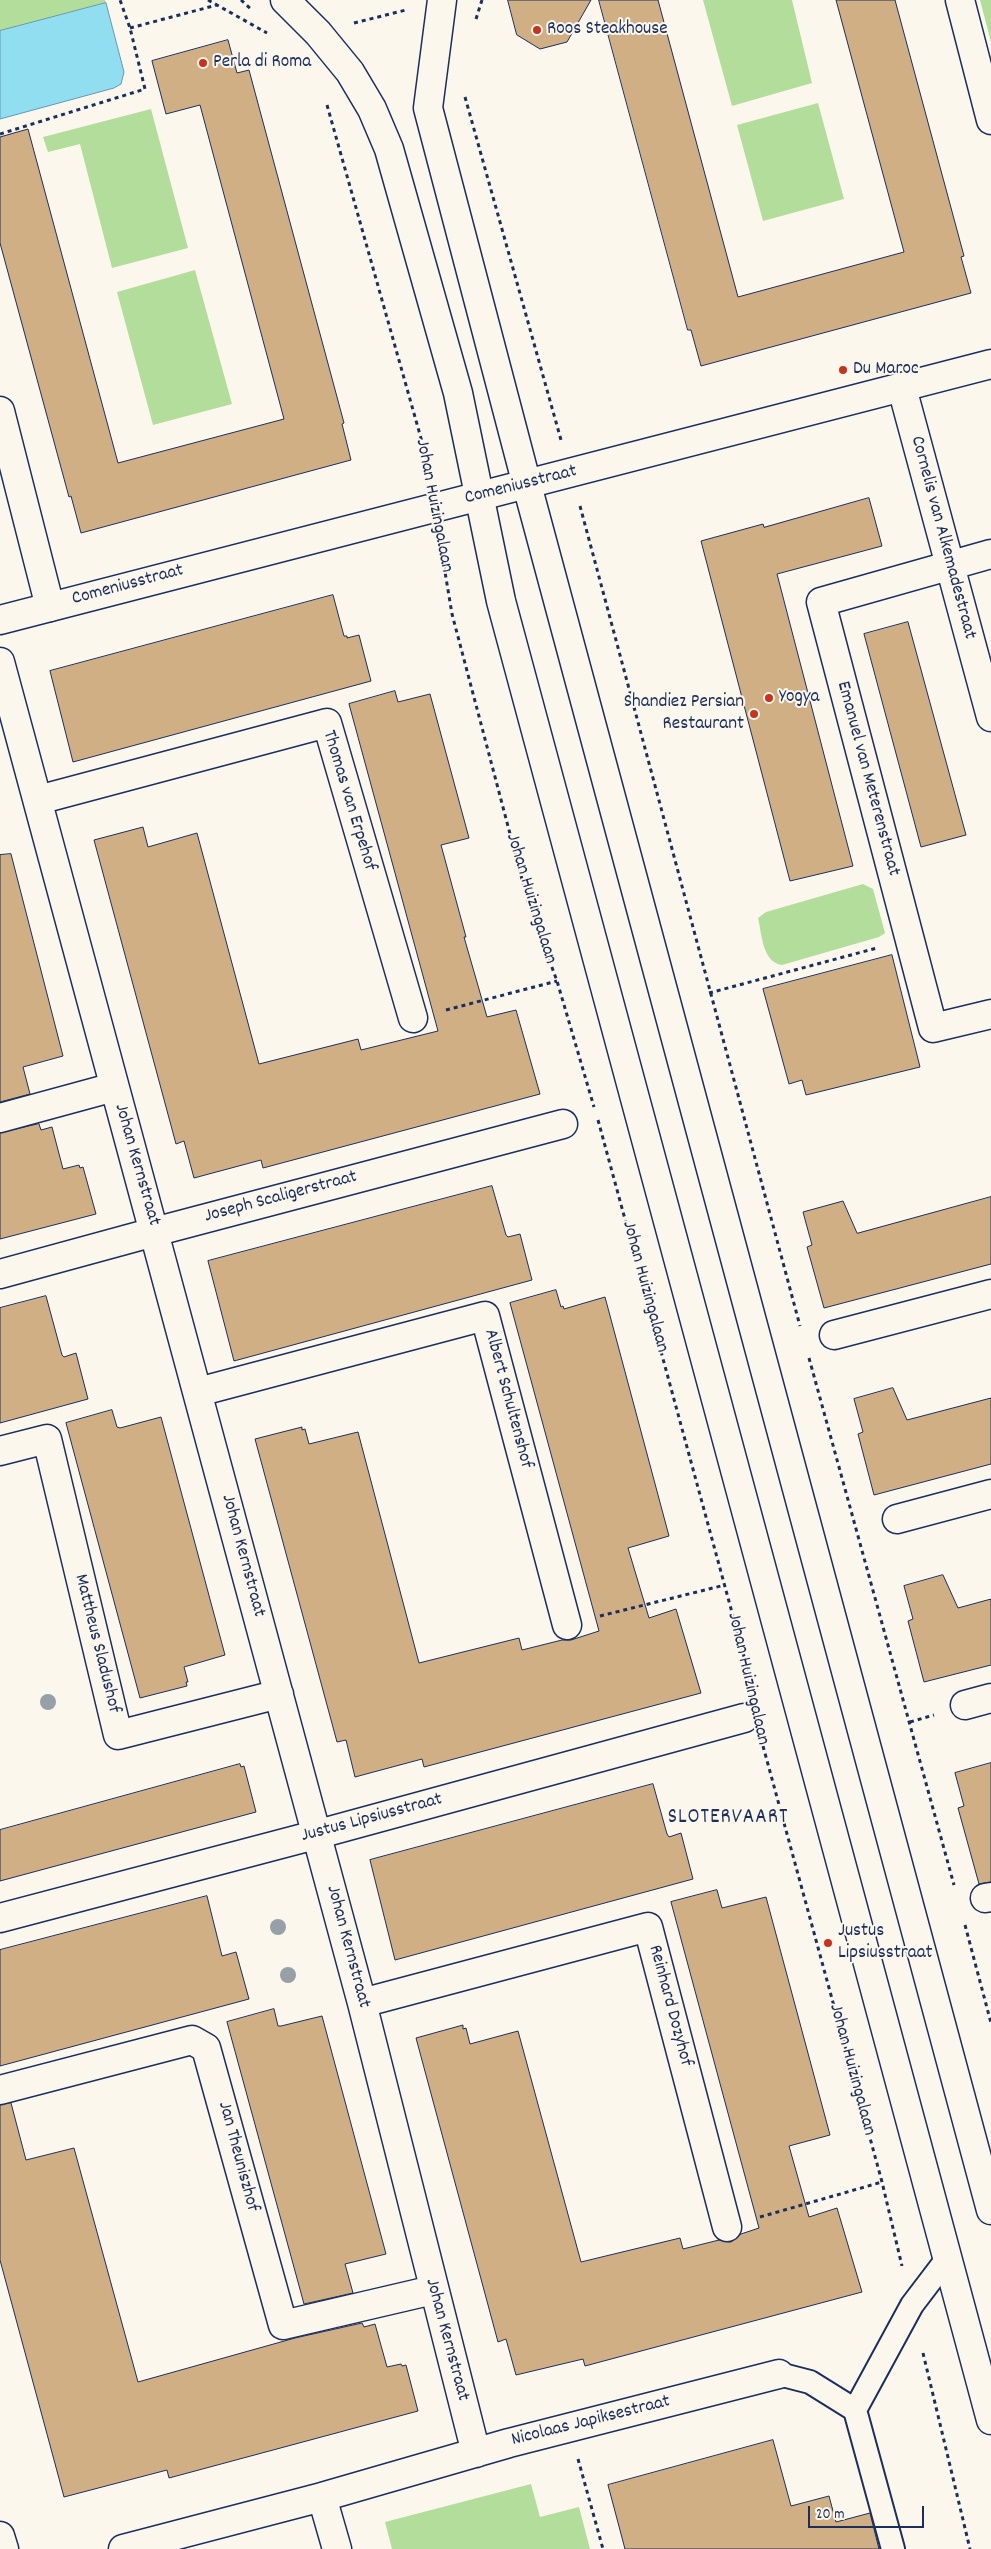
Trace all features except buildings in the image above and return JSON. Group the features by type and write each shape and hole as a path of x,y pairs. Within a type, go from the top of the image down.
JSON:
{"street":[{"path":"285,0 318,32 350,72 372,109 389,149 458,393 478,497 506,620 991,2420"},
{"path":"442,0 428,108 527,485 991,2210"},
{"path":"960,0 991,120"},
{"name":"Comeniusstraat","path":"0,620 991,364"},
{"name":"Cornelis van Alkemadestraat","path":"902,388 991,716"},
{"name":"Comeniusstraat","path":"0,411 50,607"},
{"path":"949,565 991,554"},
{"name":"Emanuel van Meterenstraat","path":"949,565 821,602 933,1028 991,1014"},
{"name":"Johan Kernstraat","path":"0,662 362,2003 433,2290 476,2452"},
{"name":"Thomas van Erpehof","path":"38,800 327,723 413,1018"},
{"path":"0,1118 114,1087"},
{"name":"Joseph Scaligerstraat","path":"0,1274 563,1124"},
{"path":"834,1335 991,1294"},
{"name":"Albert Schultenshof","path":"198,1392 485,1316 567,1624"},
{"name":"Mattheus Sladushof","path":"0,1451 47,1439 118,1735 279,1694"},
{"path":"897,1519 991,1494"},
{"path":"965,1705 991,1698"},
{"name":"Justus Lipsiusstraat","path":"0,1918 744,1718"},
{"name":"Reinhard Dozyhof","path":"362,2003 648,1927 728,2227"},
{"name":"Jan Theuniszhof","path":"0,2090 192,2040 206,2048 283,2325 433,2290"},
{"name":"Nicolaas Japiksestraat","path":"123,2549 322,2497 476,2452 779,2374"},
{"path":"322,2497 337,2549"},
{"path":"0,2536 4,2549"}],"lane":[{"path":"893,2549 855,2410 912,2305 947,2259"},
{"name":"Nicolaas Japiksestraat","path":"779,2374 810,2382 855,2410"}],"path":[{"path":"0,134 145,89 130,28 120,0"},
{"path":"208,0 282,41 442,0"},
{"path":"474,25 482,0"},
{"path":"130,28 218,5"},
{"path":"464,93 571,474 709,993 802,1333"},
{"name":"Johan Huizingalaan","path":"326,102 330,110 426,456 452,614 528,902 557,981 597,1116 753,1691"},
{"path":"709,993 909,939"},
{"path":"413,1018 557,981"},
{"path":"807,1352 954,1888"},
{"path":"567,1624 725,1585"},
{"name":"Johan Huizingalaan","path":"762,1743 882,2182 970,2549"},
{"path":"964,1924 991,2023"},
{"path":"728,2227 882,2182"},
{"path":"570,2427 603,2549"}],"green space":[{"path":"0,0 105,0 106,3 0,31"},
{"path":"703,0 792,0 812,83 732,106"},
{"path":"980,0 991,0 991,42"},
{"path":"818,103 844,199 763,221 737,125"},
{"path":"151,109 188,248 112,268 80,144 48,152 43,137"},
{"path":"195,270 232,404 153,425 117,292"},
{"path":"863,884 873,889 885,933 879,937 782,965 770,959 764,946 758,918 766,912"},
{"path":"531,2484 540,2517 579,2507 590,2549 392,2549 385,2522"}],"water":[{"path":"106,3 124,72 121,84 114,88 0,119 0,31"}],"place":[{"name":"Roos Steakhouse","path":"537,30"},
{"name":"Perla di Roma","path":"203,63"},
{"name":"Du Maroc","path":"843,370"},
{"name":"Yogya","path":"769,698"},
{"name":"Shandiez Persian Restaurant","path":"754,714"},
{"name":"Justus Lipsiusstraat","path":"828,1943"}],"district":[{"name":"SLOTERVAART","path":"728,1819"}]}
